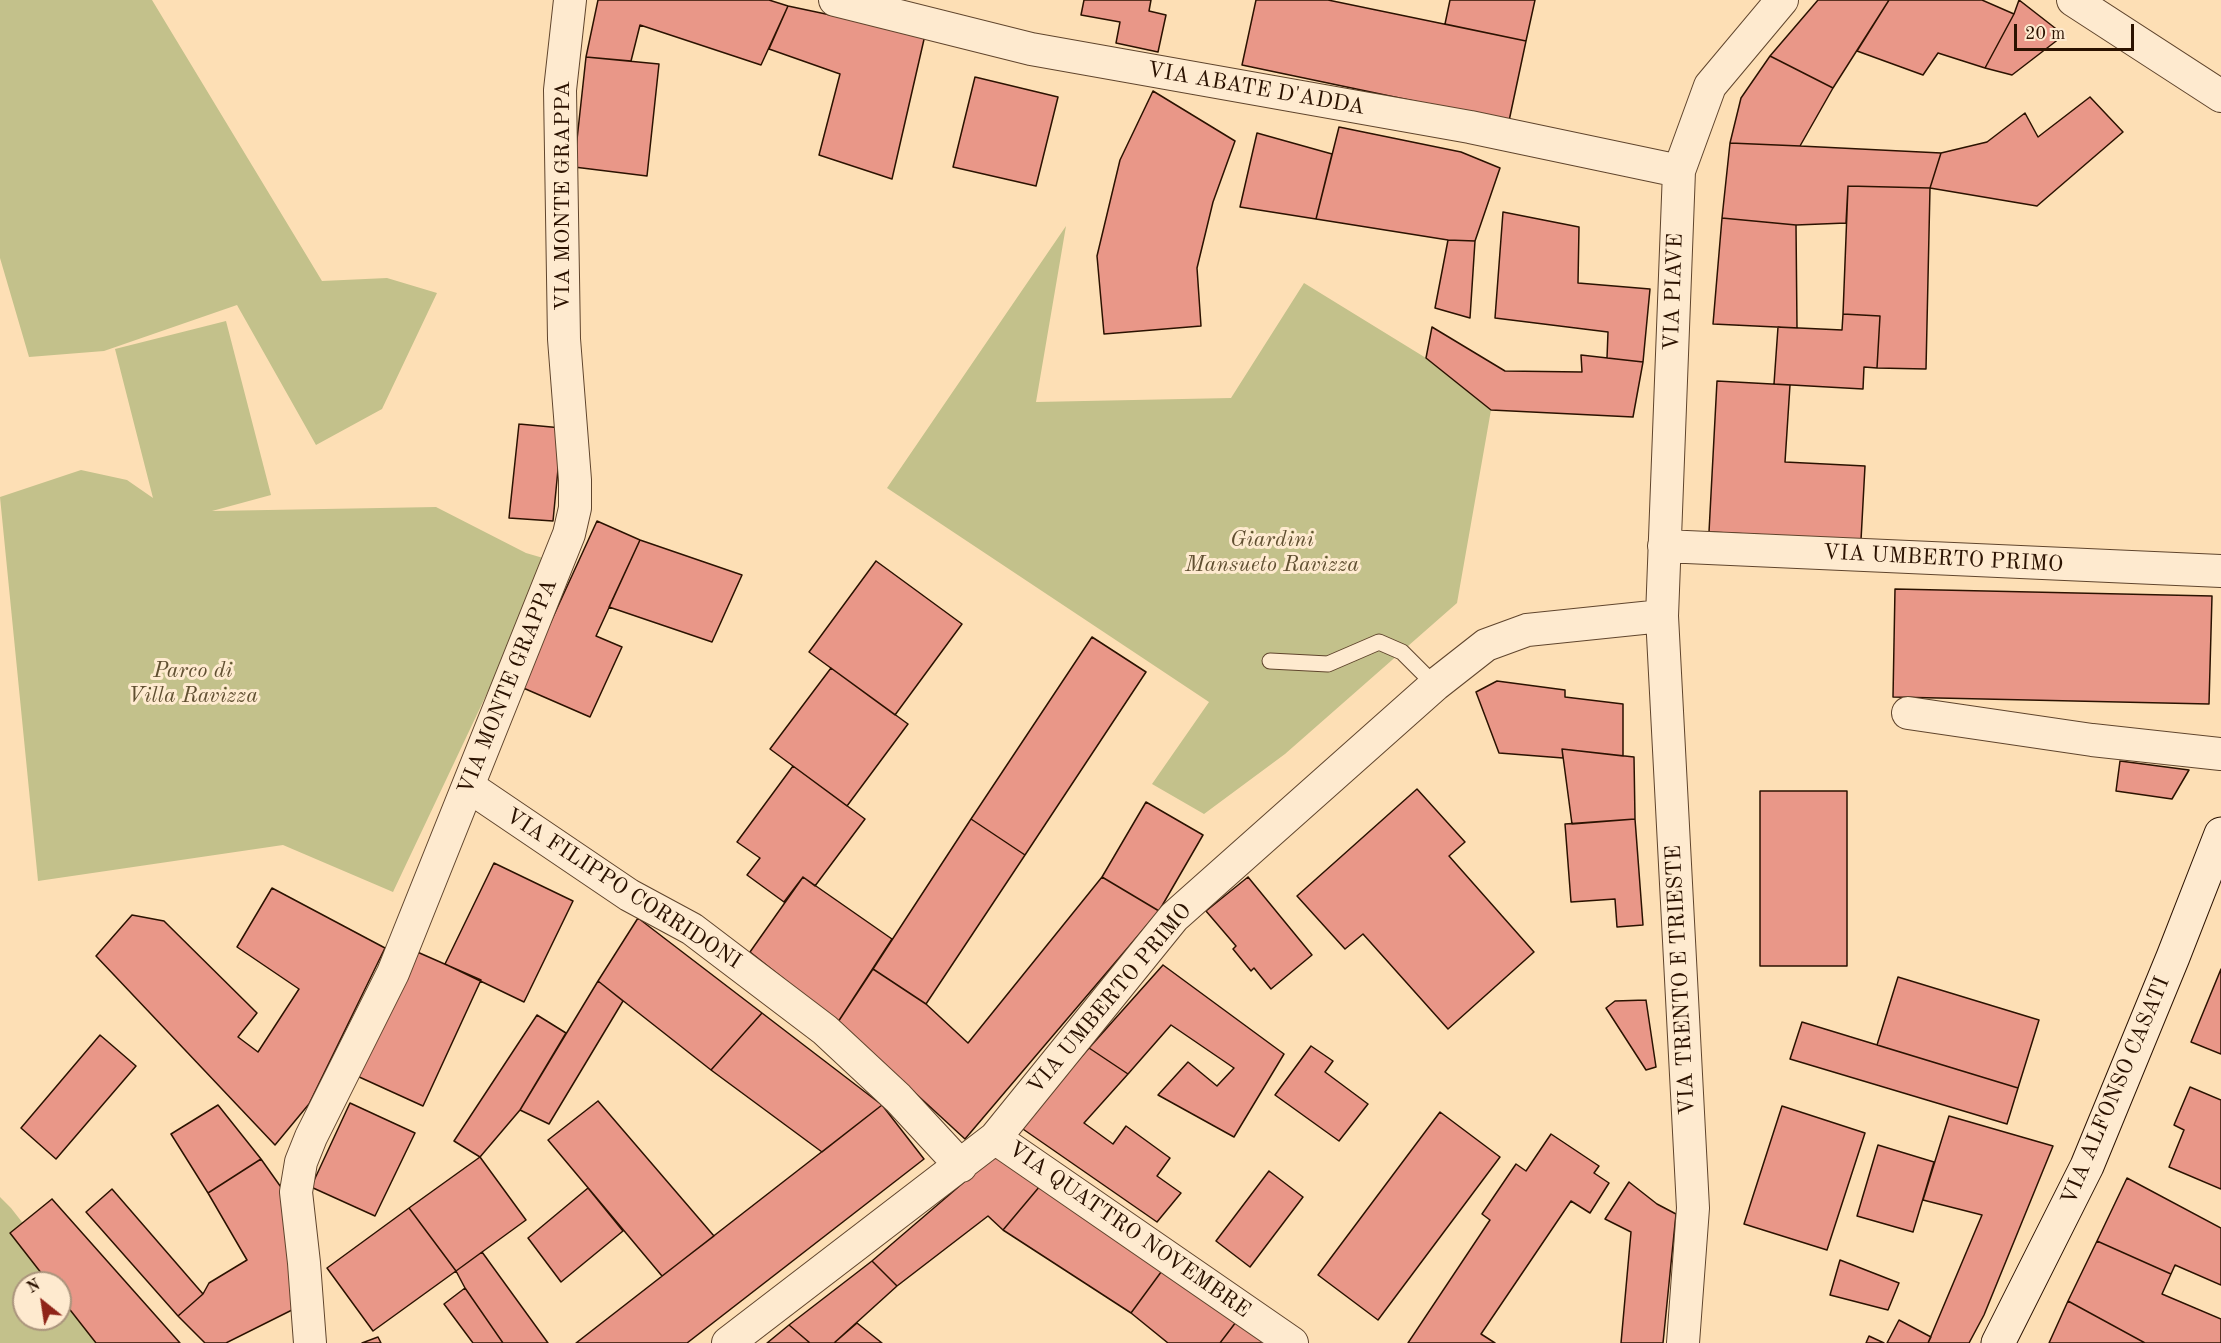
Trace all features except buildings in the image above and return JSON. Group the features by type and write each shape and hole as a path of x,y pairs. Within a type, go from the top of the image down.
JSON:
{"main road":[{"name":"VIA ALFONSO CASATI","path":"1998,1343 2087,1166 2221,834"}],"street":[{"name":"VIA MONTE GRAPPA","path":"310,1343 296,1192 302,1162 311,1137 393,974 569,534 575,508 575,480 564,339 561,90 570,0"},
{"name":"VIA ABATE D'ADDA","path":"836,0 1031,49 1470,127 1679,171"},
{"name":"VIA PIAVE","path":"1662,616 1679,171 1710,86 1782,0"},
{"path":"2073,0 2221,96"},
{"name":"VIA UMBERTO PRIMO","path":"1664,546 2221,571"},
{"name":"VIA UMBERTO PRIMO","path":"728,1343 995,1138 1174,917 1435,685 1486,645 1527,630 1662,616"},
{"name":"VIA TRENTO E TRIESTE","path":"1662,616 1693,1208 1683,1343"},
{"path":"1908,713 2092,740 2221,754"},
{"name":"VIA FILIPPO CORRIDONI","path":"468,786 629,895 692,929 825,1030 898,1098 961,1166"},
{"name":"VIA QUATTRO NOVEMBRE","path":"995,1138 1292,1343"}],"lane":[{"path":"1270,661 1328,663 1379,642 1402,652 1435,685"}],"green space":[{"path":"0,0 152,0 322,281 387,278 437,293 382,409 316,445 237,305 104,351 29,357 0,258"},
{"name":"Giardini Mansueto Ravizza","path":"1066,226 1036,402 1231,398 1304,283 1426,358 1491,410 1457,603 1285,754 1204,814 1152,784 1209,702 887,488"},
{"name":"Parco di Villa Ravizza","path":"226,321 271,495 212,511 436,507 526,553 550,560 393,892 283,845 38,881 0,497 81,470 127,480 153,498 115,349"},
{"path":"0,1197 59,1271 12,1271 12,1331 72,1331 72,1293 101,1343 0,1343"}]}
